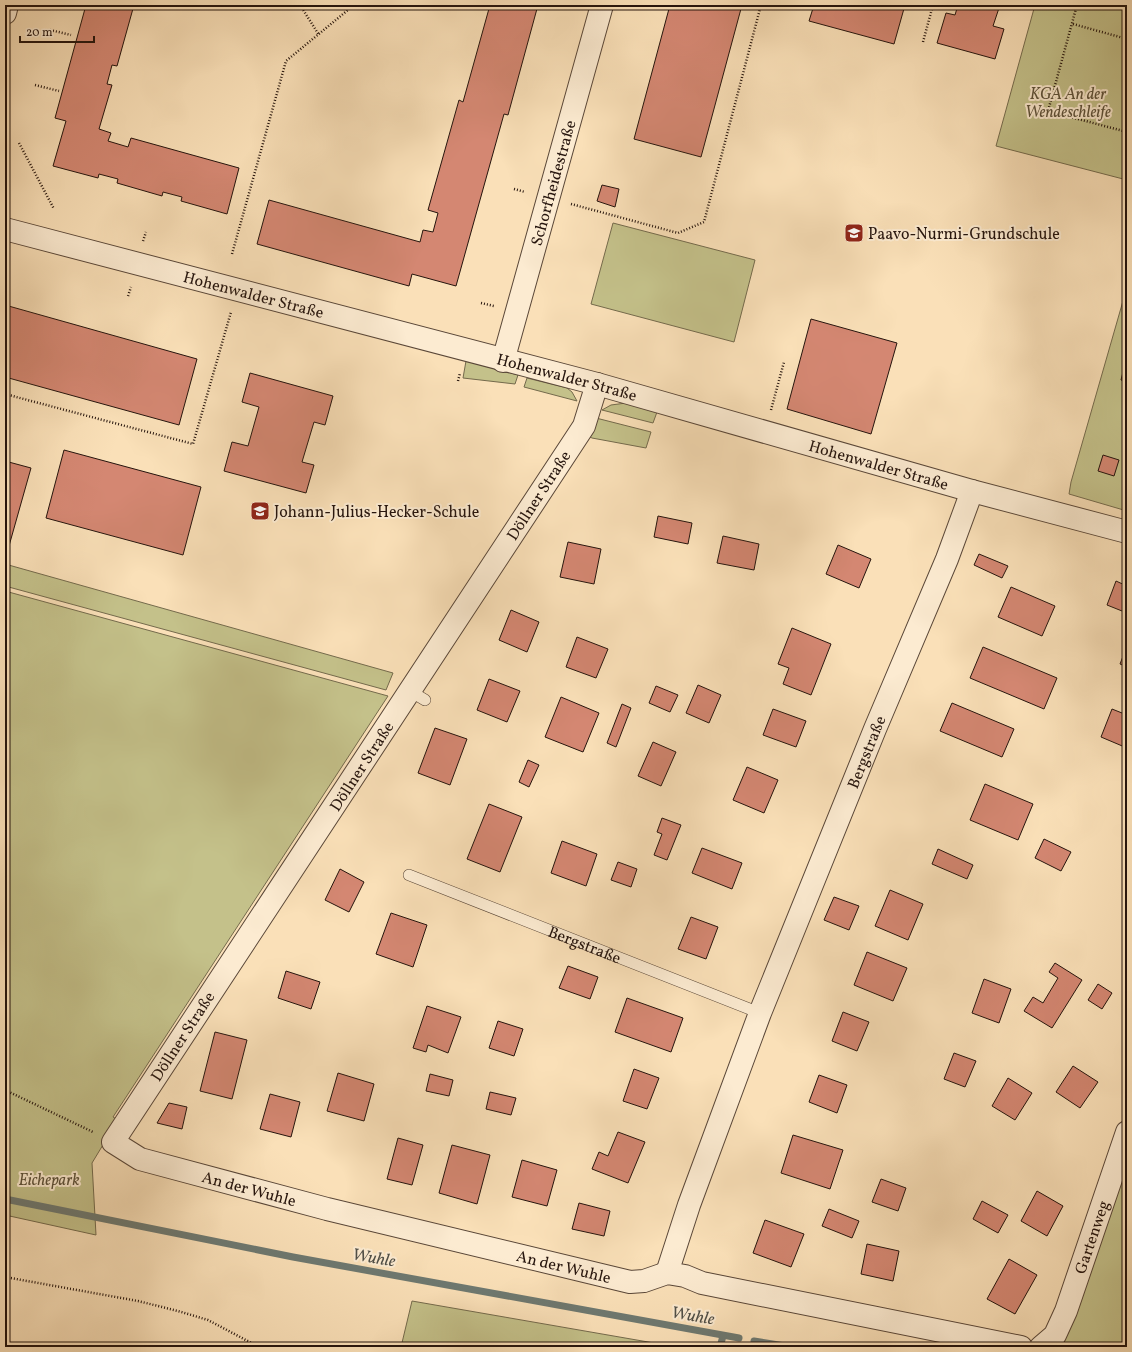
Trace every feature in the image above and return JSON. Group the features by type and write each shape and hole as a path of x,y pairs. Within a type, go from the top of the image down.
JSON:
{"street":[{"path":"5,13 7,5"},
{"name":"Schorfheidestraße","path":"503,361 602,5"},
{"name":"Hohenwalder Straße","path":"5,229 503,361 597,384 972,491 1127,532"},
{"name":"Döllner Straße","path":"114,1142 417,695 584,426 597,384"},
{"name":"Bergstraße","path":"667,1273 689,1205 760,1013 944,566 972,491"},
{"name":"Gartenweg","path":"1046,1344 1055,1335 1066,1311 1127,1132"},
{"name":"An der Wuhle","path":"114,1142 140,1159 146,1161 327,1209 630,1282 644,1281 667,1273 685,1276 709,1285 1021,1347"}],"lane":[{"name":"Bergstraße","path":"409,875 760,1013"}],"path":[{"path":"300,5 319,35"},
{"path":"232,254 286,61 354,5"},
{"path":"613,216 678,233 704,222 761,5"},
{"path":"923,42 933,5"},
{"path":"1078,5 1048,111 1127,132"},
{"path":"1073,24 1127,39"},
{"path":"50,30 71,35"},
{"path":"35,85 59,91"},
{"path":"19,143 54,209"},
{"path":"5,394 194,444 225,333"},
{"path":"764,432 784,362"},
{"path":"5,1090 114,1142"},
{"path":"5,1277 138,1301 178,1311 208,1320 259,1347"}],"green space":[{"name":"KGA An der Wendeschleife","path":"1035,5 1127,5 1127,180 996,146"},
{"path":"613,223 755,260 734,342 591,304"},
{"path":"1127,287 1127,511 1069,494 1071,482"},
{"path":"466,361 518,375 515,384 463,378"},
{"path":"527,378 567,388 572,392 577,401 524,387"},
{"path":"626,403 657,412 653,423 602,410 611,405"},
{"path":"596,418 651,432 646,448 592,438 586,435"},
{"path":"5,564 393,673 386,690 5,586"},
{"name":"Eichepark","path":"5,591 388,696 113,1117 118,1120 92,1163 96,1235 5,1215"},
{"path":"1127,1156 1127,1347 1058,1347"},
{"path":"412,1301 677,1347 401,1347"}],"building":[{"path":"86,5 134,5 117,66 112,65 107,84 112,85 99,129 111,133 108,141 128,147 131,138 239,168 227,214 181,201 182,197 163,192 162,196 117,183 118,179 99,174 98,178 53,166 66,121 55,118"},
{"path":"490,5 538,5 508,115 504,114 456,286 412,274 409,286 257,244 269,200 420,242 423,230 433,232 438,213 428,210 459,100 463,102"},
{"path":"670,5 742,5 701,157 634,139"},
{"path":"814,5 905,5 894,44 809,21"},
{"path":"958,5 1000,5 993,26 1004,29 995,59 937,43 946,13 955,15"},
{"path":"602,185 619,189 615,207 597,201"},
{"path":"5,305 197,359 179,425 5,377"},
{"path":"811,319 897,343 871,434 787,409"},
{"path":"1125,364 1127,364 1127,382 1121,380"},
{"path":"250,373 333,396 325,425 314,422 302,462 314,465 306,493 224,471 232,442 248,446 259,407 242,402"},
{"path":"64,450 201,487 183,555 46,518"},
{"path":"1103,455 1119,460 1114,476 1098,471"},
{"path":"5,461 31,468 7,553 5,553"},
{"path":"658,516 692,523 688,544 654,537"},
{"path":"723,536 759,544 754,570 717,563"},
{"path":"568,542 601,549 594,584 560,577"},
{"path":"838,545 871,559 859,588 826,574"},
{"path":"979,554 1008,566 1002,578 974,565"},
{"path":"1116,581 1127,586 1127,613 1107,605"},
{"path":"1011,587 1055,606 1042,636 998,617"},
{"path":"511,610 539,622 527,652 499,640"},
{"path":"792,628 831,644 811,695 783,684 789,668 778,664"},
{"path":"577,637 608,649 596,678 566,667"},
{"path":"1127,646 1127,667 1120,664"},
{"path":"983,647 1057,678 1044,709 970,678"},
{"path":"489,679 520,691 507,722 477,710"},
{"path":"698,685 721,695 709,723 686,713"},
{"path":"656,686 678,695 670,712 649,703"},
{"path":"561,697 599,713 583,752 545,737"},
{"path":"952,703 1014,729 1002,757 940,731"},
{"path":"622,704 631,708 616,747 607,743"},
{"path":"773,709 806,721 796,747 763,735"},
{"path":"1112,709 1127,715 1127,748 1101,737"},
{"path":"435,728 467,739 450,785 418,773"},
{"path":"653,742 676,752 661,786 638,776"},
{"path":"528,760 539,765 529,787 519,782"},
{"path":"747,767 778,780 764,813 733,800"},
{"path":"985,784 1033,804 1018,840 970,820"},
{"path":"489,804 522,817 500,872 467,859"},
{"path":"662,818 681,825 667,860 654,855 662,834 657,832"},
{"path":"1044,839 1071,852 1061,871 1035,858"},
{"path":"562,841 597,854 586,886 551,873"},
{"path":"702,848 742,863 732,889 692,873"},
{"path":"938,849 973,865 967,879 932,864"},
{"path":"618,862 637,869 631,887 611,880"},
{"path":"340,869 364,882 349,912 325,900"},
{"path":"890,890 923,904 908,940 875,926"},
{"path":"834,897 859,906 849,930 824,920"},
{"path":"391,913 427,925 413,967 376,954"},
{"path":"691,917 718,927 706,959 678,949"},
{"path":"867,952 907,968 893,1001 854,985"},
{"path":"1055,963 1082,980 1052,1028 1024,1011 1033,997 1043,1003 1058,978 1049,972"},
{"path":"568,966 598,977 590,999 559,988"},
{"path":"286,971 320,982 311,1009 278,998"},
{"path":"984,979 1011,989 999,1023 972,1013"},
{"path":"1098,984 1112,993 1102,1009 1088,1000"},
{"path":"627,998 683,1018 671,1052 615,1032"},
{"path":"427,1006 461,1017 448,1053 428,1045 426,1052 413,1048"},
{"path":"843,1012 869,1022 857,1051 832,1041"},
{"path":"498,1021 523,1029 514,1056 489,1048"},
{"path":"215,1032 247,1040 232,1099 200,1091"},
{"path":"954,1053 976,1061 965,1087 944,1079"},
{"path":"1073,1066 1098,1082 1080,1108 1056,1092"},
{"path":"634,1069 659,1078 647,1109 623,1101"},
{"path":"338,1073 374,1084 364,1121 327,1111"},
{"path":"430,1074 453,1080 449,1096 426,1091"},
{"path":"819,1075 847,1085 837,1113 809,1102"},
{"path":"1008,1078 1032,1093 1015,1120 992,1106"},
{"path":"490,1092 516,1098 511,1115 486,1109"},
{"path":"270,1094 300,1102 291,1137 260,1129"},
{"path":"169,1103 187,1107 182,1129 157,1123"},
{"path":"618,1132 645,1142 628,1183 592,1169 599,1152 608,1156"},
{"path":"793,1135 843,1150 830,1189 781,1173"},
{"path":"398,1138 423,1145 412,1185 387,1179"},
{"path":"452,1145 490,1155 477,1204 439,1193"},
{"path":"522,1160 557,1170 547,1206 512,1197"},
{"path":"881,1179 906,1188 898,1211 872,1202"},
{"path":"1037,1191 1063,1206 1047,1236 1021,1221"},
{"path":"982,1201 1008,1215 998,1233 973,1219"},
{"path":"579,1203 610,1211 604,1236 572,1229"},
{"path":"829,1209 859,1221 852,1238 822,1226"},
{"path":"765,1220 804,1234 791,1267 753,1253"},
{"path":"867,1244 899,1251 893,1281 861,1274"},
{"path":"1009,1259 1037,1275 1015,1314 987,1299"}],"waterway":[{"name":"Wuhle","path":"5,1199 293,1257 739,1338"},
{"path":"720,1347 723,1336"},
{"name":"Wuhle","path":"754,1341 791,1347"}],"place":[{"name":"Paavo-Nurmi-Grundschule","path":"854,233"},
{"name":"Johann-Julius-Hecker-Schule","path":"260,511"}]}
